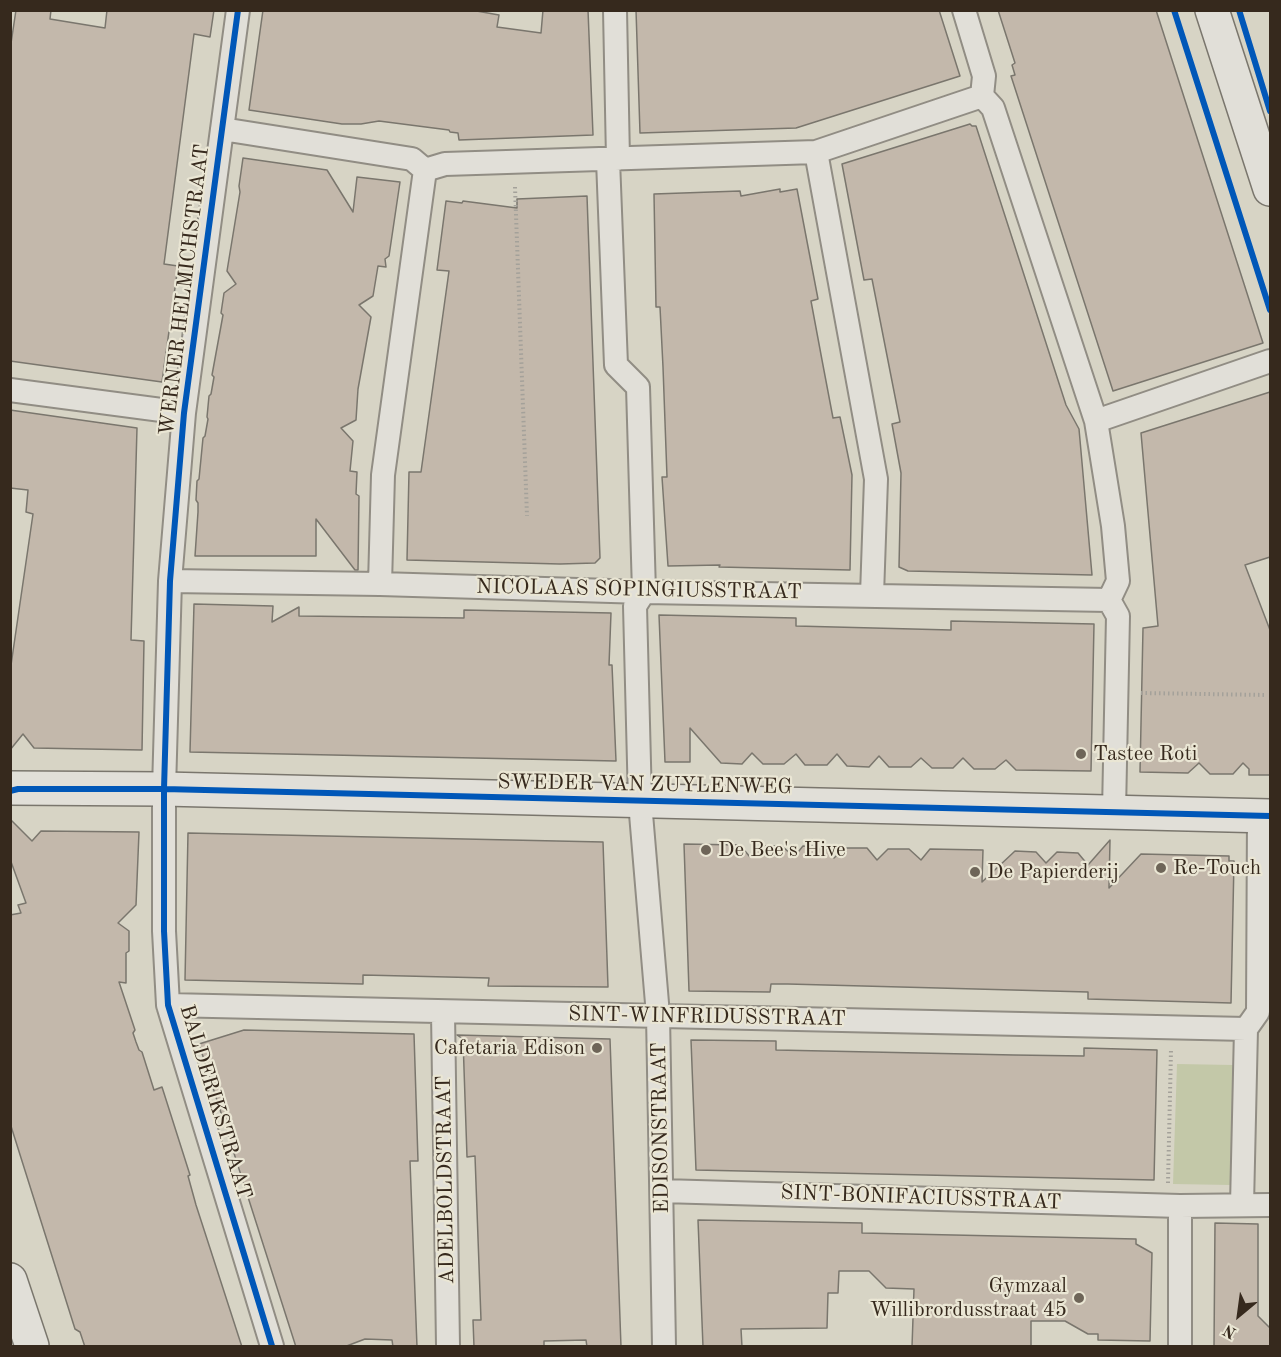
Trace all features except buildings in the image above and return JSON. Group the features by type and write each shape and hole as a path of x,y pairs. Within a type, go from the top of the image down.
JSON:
{"street":[{"name":"WERNER HELMICHSTRAAT","path":"164,789 170,581 184,413 238,10"},
{"path":"615,10 613,159 616,365 638,387 644,592"},
{"path":"964,10 984,76 982,96 993,108 997,119 1096,421 1113,526 1118,581 1109,600 1118,616 1114,811"},
{"path":"1212,10 1270,189"},
{"path":"426,170 445,164 816,152 982,96"},
{"path":"222,129 412,159 426,170"},
{"path":"816,152 876,479 872,595"},
{"path":"380,584 383,475 426,170"},
{"path":"1096,421 1270,361"},
{"path":"10,390 184,413"},
{"name":"NICOLAAS SOPINGIUSSTRAAT","path":"170,581 1109,600"},
{"name":"EDISONSTRAAT","path":"644,592 634,606 640,802 658,1015 664,1347"},
{"name":"SWEDER VAN ZUYLENWEG","path":"10,788 164,789 1265,816"},
{"name":"BALDERIKSTRAAT","path":"164,789 164,931 168,1005 272,1347"},
{"path":"1265,816 1258,1012 1246,1029 1242,1205 1270,1205"},
{"name":"SINT-WINFRIDUSSTRAAT","path":"168,1005 443,1013 658,1015 1246,1029"},
{"name":"ADELBOLDSTRAAT","path":"443,1013 448,1347"},
{"name":"SINT-BONIFACIUSSTRAAT","path":"662,1191 1242,1205"},
{"path":"1174,1205 1180,1347"},
{"path":"10,1280 32,1347"}],"path":[{"path":"514,162 527,516"},
{"path":"1116,693 1266,695"},
{"path":"1171,1028 1174,1205"}],"green space":[{"path":"1177,1064 1233,1065 1231,1185 1173,1184"}],"cycle path":[{"path":"238,10 184,413 170,581 164,789 164,931 168,1005 272,1346"},
{"path":"1174,10 1270,310"},
{"path":"1239,10 1270,111"},
{"path":"10,791 18,789 164,789 1270,816"}],"place":[{"name":"Tastee Roti","path":"1081,754"},
{"name":"De Bee's Hive","path":"706,850"},
{"name":"Re-Touch","path":"1161,868"},
{"name":"De Papierderij","path":"975,872"},
{"name":"Cafetaria Edison","path":"597,1048"},
{"name":"Gymzaal Willibrordusstraat 45","path":"1079,1298"}]}
